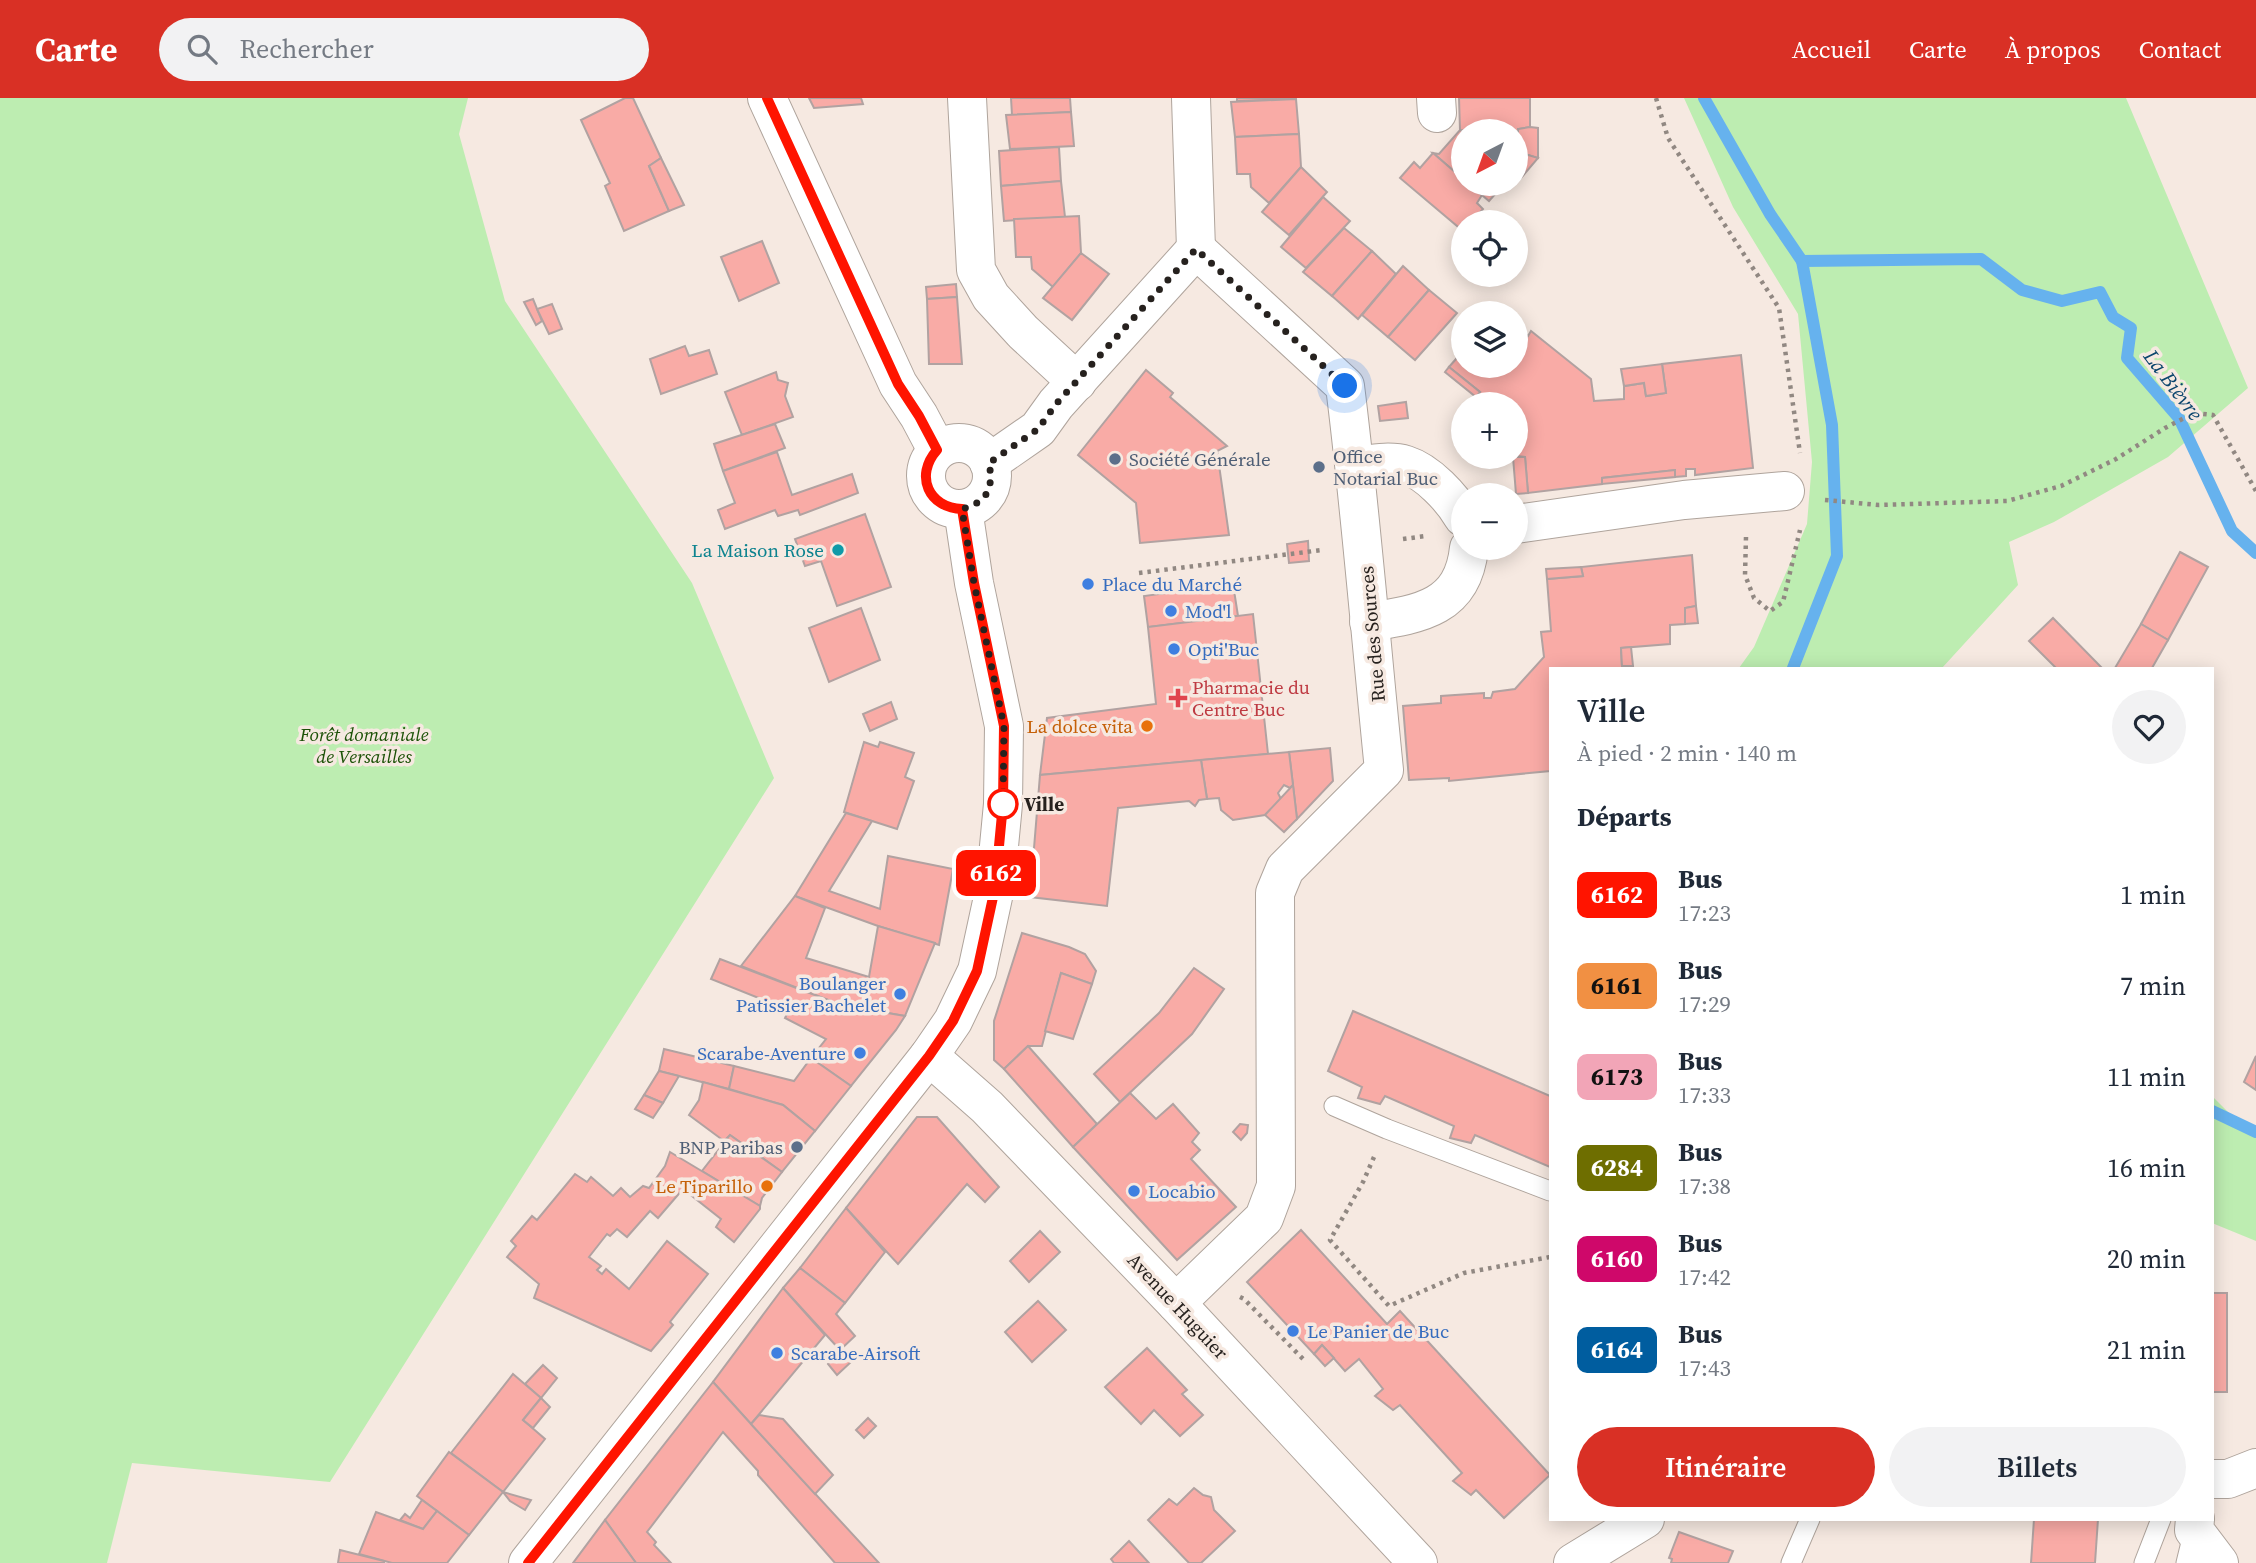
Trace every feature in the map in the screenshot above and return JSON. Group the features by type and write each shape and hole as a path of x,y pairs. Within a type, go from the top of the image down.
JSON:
{"street":[{"path":"767,98 898,384 937,450"},
{"path":"967,98 976,270 991,297 1023,332 1077,382"},
{"path":"989,463 1038,429 1056,404 1196,249 1191,98"},
{"name":"Rue des Sources","path":"1186,1293 1264,1218 1276,1186 1275,893 1285,869 1384,770 1364,543 1345,386 1196,249"},
{"path":"963,443 974,447 989,463 992,476 990,487 984,498 974,506 950,509 930,494 926,469 937,450 951,444 963,443"},
{"path":"1355,466 1378,463 1405,465 1431,480 1451,499"},
{"path":"1528,522 1684,500 1747,495 1800,504"},
{"path":"528,1563 929,1056 953,1021 977,971 995,888 1003,804 1004,726 974,583 962,509"},
{"path":"1369,622 1433,608 1454,591 1467,566 1465,560"},
{"name":"Avenue Huguier","path":"929,1056 1186,1293 1418,1563"},
{"path":"2214,1479 2228,1479 2256,1468"},
{"path":"1573,1563 1642,1521"},
{"path":"2184,1533 2219,1563"}],"lane":[{"path":"1334,1106 1549,1191"},
{"path":"1791,1563 1809,1521"},
{"path":"2144,1563 2184,1533"}],"path":[{"path":"1656,98 1668,138 1779,308 1801,457"},
{"path":"1747,495 1745,575 1754,598 1770,611 1783,602 1800,504 1852,502 1879,505 2007,501 2061,486 2194,413 2213,415 2256,491"},
{"path":"1364,543 1451,534"},
{"path":"1139,573 1293,554"},
{"path":"1387,1129 1363,1182 1330,1240 1389,1306 1464,1273 1549,1257"},
{"path":"1186,1293 1244,1298 1303,1359"}],"green space":[{"name":"Forêt domaniale de Versailles","path":"0,98 468,98 459,134 505,301 692,583 774,778 330,1482 132,1463 107,1563 0,1563"},
{"path":"1684,98 2126,98 2248,388 2168,457 2054,522 2009,542 2018,585 1943,667 1740,667 1754,647 1807,524 1812,462 1798,314 1733,207"},
{"path":"2214,1098 2248,1132 2256,1136 2256,1241 2214,1224"}],"building":[{"path":"625,98 633,98 661,158 649,166 669,211 624,231 605,186 610,183 581,120"},
{"path":"809,98 861,98 863,104 814,108"},
{"path":"1011,98 1070,98 1071,112 1012,115"},
{"path":"1237,98 1296,98 1296,99 1237,101"},
{"path":"1459,98 1530,98 1530,127 1528,119 1460,119"},
{"path":"1296,99 1299,134 1235,137 1231,102"},
{"path":"1071,112 1074,146 1010,149 1006,115"},
{"path":"1528,127 1538,128 1538,158 1528,155"},
{"path":"1299,134 1301,167 1269,203 1251,187 1250,174 1237,174 1235,137"},
{"path":"1451,140 1451,169 1433,153 1439,154"},
{"path":"1059,147 1061,181 1001,186 999,151"},
{"path":"1433,153 1451,169 1451,196 1481,196 1477,203 1483,209 1451,210 1451,221 1400,178 1414,162 1420,168"},
{"path":"1528,155 1538,158 1528,170"},
{"path":"661,158 684,205 669,211 649,166"},
{"path":"1301,167 1327,192 1289,235 1262,212"},
{"path":"1061,181 1065,217 1004,221 1001,186"},
{"path":"1323,197 1350,221 1306,268 1281,247"},
{"path":"1079,216 1081,253 1053,287 1032,269 1031,257 1016,257 1014,219"},
{"path":"1344,228 1372,251 1332,296 1303,272"},
{"path":"762,241 779,283 739,301 721,257"},
{"path":"1372,251 1396,274 1358,319 1332,296"},
{"path":"1081,253 1109,274 1072,320 1043,298"},
{"path":"1403,266 1429,290 1388,337 1362,315"},
{"path":"956,284 957,297 927,299 926,287"},
{"path":"1429,290 1451,308 1451,320 1415,360 1388,337"},
{"path":"957,297 962,364 929,364 927,299"},
{"path":"533,299 542,321 536,325 524,302"},
{"path":"552,304 562,329 549,334 537,309"},
{"path":"1531,331 1591,379 1594,401 1624,399 1624,386 1644,383 1646,396 1666,393 1662,364 1741,355 1753,468 1695,475 1695,469 1686,469 1686,476 1675,477 1675,470 1602,478 1602,484 1528,493 1528,392 1480,392 1463,378 1528,378 1528,336"},
{"path":"685,346 689,356 709,350 717,374 661,394 650,359"},
{"path":"1662,364 1666,393 1646,396 1644,383 1624,386 1621,369"},
{"path":"1449,367 1451,377 1445,372"},
{"path":"1146,370 1173,393 1170,397 1227,446 1217,451 1229,535 1140,543 1136,503 1078,455"},
{"path":"776,372 778,380 788,383 785,396 793,417 742,435 725,392"},
{"path":"1452,378 1463,378 1480,392 1470,392"},
{"path":"1406,402 1408,418 1380,421 1378,406"},
{"path":"775,424 785,448 723,471 714,444"},
{"path":"777,452 792,495 852,474 858,493 800,515 798,510 778,516 775,510 725,529 718,510 735,503 723,471"},
{"path":"1514,469 1526,469 1527,483 1515,483"},
{"path":"1675,470 1675,477 1602,484 1602,478"},
{"name":"La Maison Rose","path":"865,514 891,587 837,606 821,561 805,566 795,539"},
{"path":"1308,541 1309,561 1289,563 1287,544"},
{"path":"2180,552 2208,567 2168,640 2141,624"},
{"path":"1692,555 1696,606 1685,608 1685,624 1670,625 1670,644 1621,648 1622,666 1633,667 1549,667 1549,771 1449,781 1449,778 1409,780 1403,706 1441,703 1441,696 1484,693 1484,698 1491,698 1493,692 1515,689 1544,657 1541,632 1551,631 1547,579 1583,576 1581,567"},
{"path":"1581,567 1583,576 1547,579 1546,569"},
{"path":"1233,584 1238,616 1148,627 1144,596"},
{"path":"1696,606 1698,623 1685,624 1685,608"},
{"path":"861,608 880,660 829,682 809,628"},
{"path":"1253,614 1268,754 1040,775 1047,718 1156,704 1148,627"},
{"path":"2053,618 2101,667 2055,667 2029,641"},
{"path":"2141,624 2168,640 2153,667 2116,667"},
{"path":"1631,647 1633,666 1622,666 1621,648"},
{"path":"891,702 897,719 870,731 863,714"},
{"path":"864,742 878,747 880,742 914,753 905,777 914,781 897,829 844,812"},
{"path":"1330,748 1333,781 1297,819 1289,752"},
{"path":"1289,752 1293,785 1290,788 1284,785 1278,793 1281,799 1265,815 1233,820 1221,810 1219,798 1207,799 1201,760"},
{"path":"1201,760 1207,799 1199,800 1195,806 1189,801 1118,808 1107,906 1030,897 1040,775"},
{"path":"1293,785 1297,819 1284,832 1265,815"},
{"path":"846,813 872,821 829,891 880,909 888,856 953,869 939,945 795,896"},
{"path":"795,896 825,908 806,958 869,977 878,926 935,943 905,1016 841,1005 741,966"},
{"path":"1022,933 1085,954 1096,971 1092,984 1061,973 1042,1046 1028,1046 1004,1069 994,1060 994,1021"},
{"path":"720,959 841,1005 905,1016 851,1086 811,1058 826,1039 785,1018 789,1010 711,979"},
{"path":"1194,968 1224,989 1192,1034 1120,1102 1094,1074 1159,1013"},
{"path":"1061,973 1092,984 1073,1039 1045,1031"},
{"path":"1353,1011 1549,1096 1549,1167 1475,1135 1471,1143 1450,1138 1454,1126 1385,1096 1380,1104 1358,1098 1362,1087 1328,1071"},
{"path":"1028,1046 1097,1124 1073,1147 1004,1069"},
{"path":"664,1049 734,1066 729,1089 659,1071"},
{"path":"2256,1056 2256,1090 2244,1082"},
{"path":"811,1058 851,1086 815,1131 783,1105 729,1089 734,1066 794,1081"},
{"path":"659,1071 679,1076 663,1103 644,1095"},
{"path":"703,1082 783,1105 815,1131 782,1172 730,1135 724,1141 689,1115 699,1100"},
{"path":"1130,1093 1156,1119 1173,1104 1199,1133 1192,1142 1200,1150 1191,1159 1236,1207 1177,1260 1073,1147"},
{"path":"644,1095 663,1103 653,1118 635,1109"},
{"path":"917,1117 937,1117 999,1187 985,1202 967,1184 898,1264 846,1208"},
{"path":"1240,1124 1248,1125 1247,1133 1241,1140 1233,1132"},
{"path":"730,1135 782,1172 762,1198 760,1206 702,1171"},
{"path":"670,1152 760,1206 760,1209 734,1242 716,1227 721,1219 683,1189 658,1218 650,1211 627,1237 617,1229 610,1236 607,1234 589,1257 601,1266 597,1270 602,1274 606,1269 629,1289 667,1241 708,1274 670,1322 673,1325 651,1351 534,1298 539,1284 507,1257 516,1246 511,1241 532,1216 537,1220 575,1174 587,1182 591,1177 613,1196 621,1188 630,1197 643,1186 649,1188 665,1166"},
{"path":"846,1208 885,1252 845,1303 800,1268"},
{"path":"1301,1230 1387,1324 1400,1311 1549,1476 1504,1518 1476,1490 1471,1495 1453,1481 1462,1473 1400,1405 1393,1410 1375,1396 1383,1389 1359,1359 1345,1371 1322,1345 1314,1354 1247,1282"},
{"path":"1040,1231 1060,1252 1029,1282 1010,1261"},
{"path":"800,1268 845,1303 836,1314 855,1336 840,1350 783,1288"},
{"path":"783,1288 825,1335 751,1424 713,1382"},
{"path":"2214,1293 2227,1293 2227,1392 2214,1392"},
{"path":"1038,1301 1066,1330 1032,1362 1005,1332"},
{"path":"1322,1345 1334,1358 1325,1366 1314,1354"},
{"path":"1147,1348 1187,1390 1182,1394 1203,1415 1180,1436 1154,1410 1141,1424 1105,1387"},
{"path":"840,1350 851,1362 837,1375 828,1364"},
{"path":"543,1365 557,1378 541,1398 525,1384"},
{"path":"513,1374 541,1398 523,1420 545,1439 503,1492 451,1453"},
{"path":"713,1382 879,1563 835,1563 723,1432 647,1532 656,1542 654,1545 671,1563 636,1563 605,1520"},
{"path":"541,1398 550,1407 533,1428 523,1420"},
{"path":"759,1415 783,1419 833,1475 815,1494 751,1424"},
{"path":"868,1418 876,1426 864,1438 856,1430"},
{"path":"449,1452 503,1492 469,1535 417,1496"},
{"path":"1194,1488 1211,1497 1214,1510 1235,1531 1201,1563 1189,1563 1148,1520 1169,1499 1177,1505"},
{"path":"503,1492 531,1500 525,1510 510,1501"},
{"path":"422,1500 437,1511 423,1529 400,1520 405,1514 410,1518"},
{"path":"437,1511 469,1535 447,1563 392,1563 359,1554 376,1512 423,1529"},
{"path":"605,1520 636,1563 573,1563"},
{"path":"2034,1521 2098,1521 2095,1563 2031,1563"},
{"path":"1679,1532 1733,1551 1728,1563 1671,1563 1672,1559 1669,1558"},
{"path":"1129,1541 1149,1563 1114,1563 1111,1559"},
{"path":"340,1550 384,1561 384,1563 338,1563"}],"waterway":[{"name":"La Bièvre","path":"1704,98 1770,214 1802,261 1981,259 2022,290 2062,301 2100,292 2113,317 2131,328 2127,358 2179,418 2232,531 2256,553"},
{"name":"La Bièvre","path":"1793,667 1837,556 1832,425 1802,261"},
{"name":"La Bièvre","path":"2214,1112 2256,1132"}],"bus line":[{"name":"6162","path":"528,1563 929,1056 953,1021 977,971 995,888 1003,804 1004,726 974,583 962,509 950,509 930,494 926,469 937,450 898,384 767,98"}],"place":[{"name":"Société Générale","path":"1115,459"},
{"name":"Office Notarial Buc","path":"1319,467"},
{"name":"La Maison Rose","path":"838,550"},
{"name":"Place du Marché","path":"1088,584"},
{"name":"Mod'l","path":"1171,611"},
{"name":"Opti'Buc","path":"1174,649"},
{"name":"Pharmacie du Centre Buc","path":"1178,698"},
{"name":"La dolce vita","path":"1147,726"},
{"name":"Ville","path":"1003,804"},
{"name":"Boulanger Patissier Bachelet","path":"900,994"},
{"name":"Scarabe-Aventure","path":"860,1053"},
{"name":"BNP Paribas","path":"797,1147"},
{"name":"Le Tiparillo","path":"767,1186"},
{"name":"Locabio","path":"1134,1191"},
{"name":"Le Panier de Buc","path":"1293,1331"},
{"name":"Scarabe-Airsoft","path":"777,1353"}],"route":[{"path":"1003,804 1004,726 974,583 962,509 974,506 984,498 992,476 989,463 1038,429 1056,404 1127,323 1196,249 1345,386"}]}
